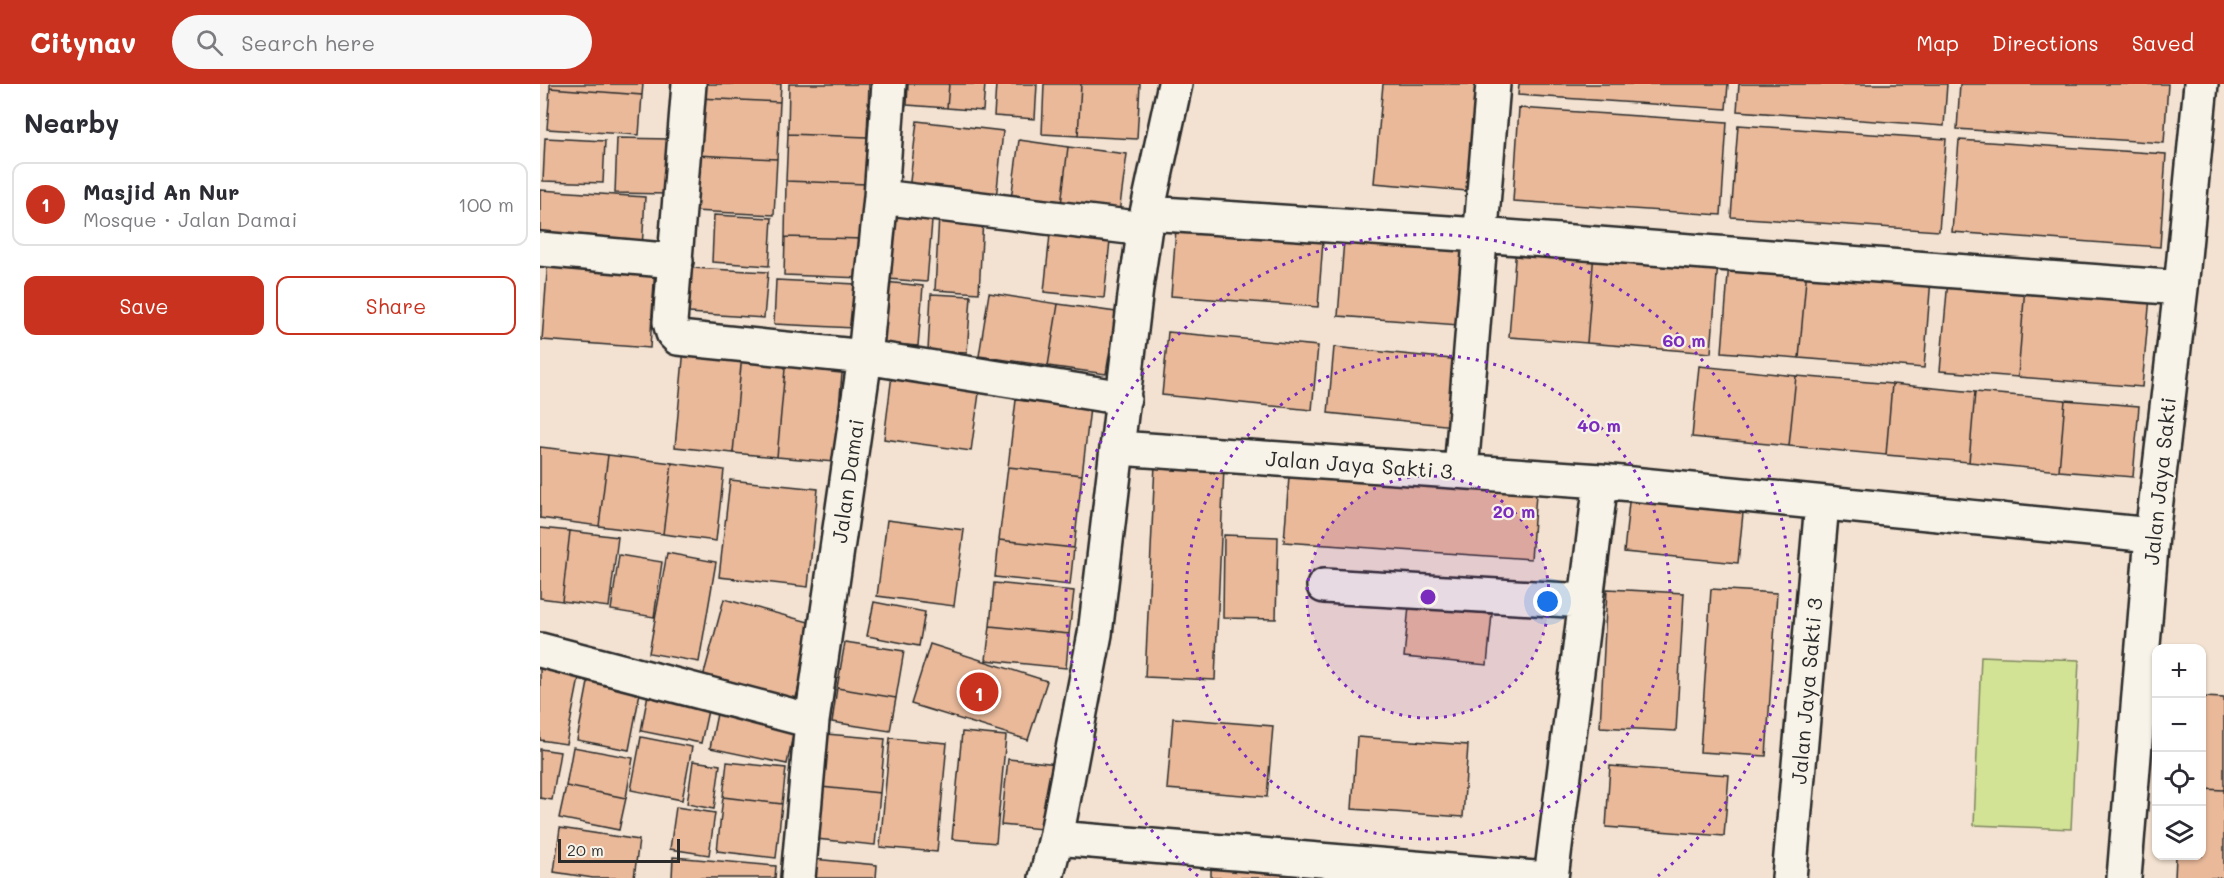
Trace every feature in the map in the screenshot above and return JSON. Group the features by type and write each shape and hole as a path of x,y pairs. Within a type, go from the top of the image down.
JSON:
{"street":[{"path":"689,84 670,322 673,333 678,338 865,357 1124,398"},
{"name":"Jalan Damai","path":"798,878 812,721 865,357 881,197 889,84"},
{"path":"1046,878 1056,838 1095,634 1146,221 1174,84"},
{"path":"1461,471 1493,84"},
{"name":"Jalan Jaya Sakti","path":"2124,878 2152,535 2181,288 2201,84"},
{"path":"881,197 1146,221 1479,236 2181,288"},
{"path":"540,249 676,261"},
{"name":"Jalan Jaya Sakti 3","path":"1118,448 1601,481 2152,535"},
{"path":"1551,878 1601,481"},
{"name":"Jalan Jaya Sakti 3","path":"1789,878 1822,503"},
{"path":"1324,586 1585,601"},
{"path":"540,650 812,721"},
{"path":"1056,838 1535,878"}],"green space":[{"path":"1981,656 2079,660 2071,829 1974,825"}],"building":[{"path":"550,84 643,84 642,95 550,88"},
{"path":"700,84 781,84 780,102 699,98"},
{"path":"789,84 869,84 867,137 788,134"},
{"path":"908,84 949,84 947,108 907,105"},
{"path":"949,84 985,84 983,111 947,108"},
{"path":"996,84 1037,84 1035,119 994,116"},
{"path":"1044,84 1081,84 1078,136 1042,134"},
{"path":"1081,84 1140,84 1137,139 1078,136"},
{"path":"1383,84 1477,84 1467,191 1374,183"},
{"path":"1519,84 1728,84 1726,109 1518,95"},
{"path":"1739,84 1947,84 1944,126 1737,111"},
{"path":"1960,84 2168,84 2164,143 1957,129"},
{"path":"550,88 642,95 639,135 547,129"},
{"path":"699,98 780,102 777,159 696,155"},
{"path":"1519,108 1727,122 1721,215 1513,201"},
{"path":"917,121 1003,131 996,199 909,190"},
{"path":"1738,125 1946,139 1939,231 1731,217"},
{"path":"788,134 867,137 866,184 786,181"},
{"path":"545,138 605,141 603,183 543,181"},
{"path":"617,138 669,139 667,194 615,193"},
{"path":"1019,140 1068,147 1061,205 1011,199"},
{"path":"1959,140 2166,154 2160,247 1952,232"},
{"path":"1068,147 1127,154 1119,213 1061,205"},
{"path":"696,155 777,159 774,215 693,211"},
{"path":"786,181 866,184 864,239 785,237"},
{"path":"540,190 645,197 642,249 540,243"},
{"path":"893,205 933,209 927,282 888,279"},
{"path":"714,215 772,218 769,266 712,262"},
{"path":"939,215 983,218 979,293 935,290"},
{"path":"1051,225 1111,231 1104,298 1044,292"},
{"path":"1176,229 1323,241 1318,307 1171,296"},
{"path":"785,237 864,239 863,278 784,275"},
{"path":"1344,240 1465,249 1459,325 1338,316"},
{"path":"1516,246 1594,252 1587,343 1509,337"},
{"path":"1594,252 1718,262 1711,353 1587,343"},
{"path":"548,259 655,266 650,348 542,340"},
{"path":"1729,262 1807,268 1799,358 1722,352"},
{"path":"691,268 768,272 764,318 689,313"},
{"path":"1807,268 1931,278 1924,368 1799,358"},
{"path":"776,280 856,284 854,328 774,324"},
{"path":"1948,280 2025,286 2018,377 1940,371"},
{"path":"885,282 923,286 918,346 880,343"},
{"path":"2025,286 2150,296 2142,387 2018,377"},
{"path":"989,293 1058,304 1048,366 979,356"},
{"path":"931,294 971,296 967,353 928,351"},
{"path":"1058,304 1116,312 1106,374 1048,366"},
{"path":"1168,332 1318,346 1312,410 1162,395"},
{"path":"1334,347 1461,360 1454,426 1328,413"},
{"path":"684,348 742,354 733,453 675,447"},
{"path":"742,354 786,358 777,457 733,453"},
{"path":"786,358 843,363 834,462 777,457"},
{"path":"1699,366 1796,376 1789,446 1692,437"},
{"path":"892,375 980,386 971,451 884,439"},
{"path":"1796,376 1892,384 1886,455 1789,446"},
{"path":"1892,384 1975,392 1969,462 1886,455"},
{"path":"1975,392 2065,400 2059,471 1969,462"},
{"path":"1016,400 1090,408 1082,475 1008,467"},
{"path":"2065,400 2139,406 2133,477 2059,471"},
{"path":"540,447 608,455 599,526 540,518"},
{"path":"608,455 672,463 663,534 599,526"},
{"path":"672,463 724,470 716,541 663,534"},
{"path":"1155,464 1224,467 1215,680 1145,677"},
{"path":"1008,467 1082,475 1074,548 999,540"},
{"path":"1289,477 1536,494 1531,559 1284,542"},
{"path":"730,480 818,489 808,587 719,577"},
{"path":"1630,492 1744,503 1738,563 1624,552"},
{"path":"887,520 964,530 954,606 877,596"},
{"path":"540,528 570,531 562,601 540,598"},
{"path":"570,531 618,537 609,607 562,601"},
{"path":"1224,535 1278,537 1276,619 1223,618"},
{"path":"999,540 1074,548 1070,585 995,577"},
{"path":"667,553 716,562 699,662 649,653"},
{"path":"619,555 662,562 654,617 611,610"},
{"path":"994,583 1074,591 1069,634 990,626"},
{"path":"1607,589 1684,593 1676,731 1600,727"},
{"path":"1711,589 1777,593 1766,756 1700,752"},
{"path":"724,599 816,624 795,701 703,677"},
{"path":"874,602 925,612 919,646 867,636"},
{"path":"1409,606 1492,614 1487,665 1404,657"},
{"path":"990,626 1069,634 1066,668 986,660"},
{"path":"845,642 904,651 896,698 837,688"},
{"path":"930,644 1047,681 1028,740 911,704"},
{"path":"540,660 581,668 566,744 540,740"},
{"path":"590,672 642,682 629,750 577,740"},
{"path":"837,688 896,698 890,731 832,722"},
{"path":"649,689 710,701 701,743 641,731"},
{"path":"2206,697 2224,698 2224,790 2206,789"},
{"path":"718,709 795,725 787,764 710,748"},
{"path":"1173,718 1273,726 1267,797 1167,789"},
{"path":"962,732 1006,736 996,843 952,839"},
{"path":"826,734 885,739 880,793 821,787"},
{"path":"641,737 692,747 682,800 631,790"},
{"path":"1357,737 1468,745 1463,817 1352,809"},
{"path":"890,738 947,743 937,852 880,847"},
{"path":"573,747 633,758 626,798 566,786"},
{"path":"540,749 560,752 552,800 540,798"},
{"path":"1008,759 1058,764 1052,830 1001,825"},
{"path":"693,761 720,765 714,809 687,804"},
{"path":"727,762 786,768 782,804 723,797"},
{"path":"1610,766 1729,775 1724,836 1606,827"},
{"path":"566,786 626,798 619,830 559,818"},
{"path":"821,787 880,793 875,845 816,839"},
{"path":"2206,789 2224,790 2224,878 2175,878 2176,860 2206,860"},
{"path":"723,797 782,804 776,858 717,851"},
{"path":"676,807 715,813 709,855 670,849"},
{"path":"560,828 639,840 634,878 593,878 554,872"},
{"path":"673,857 776,866 775,878 672,878"},
{"path":"813,859 877,865 876,878 812,878"},
{"path":"1211,867 1330,876 1330,878 1211,878"}],"place":[{"name":"Masjid An Nur","path":"979,692"}]}
